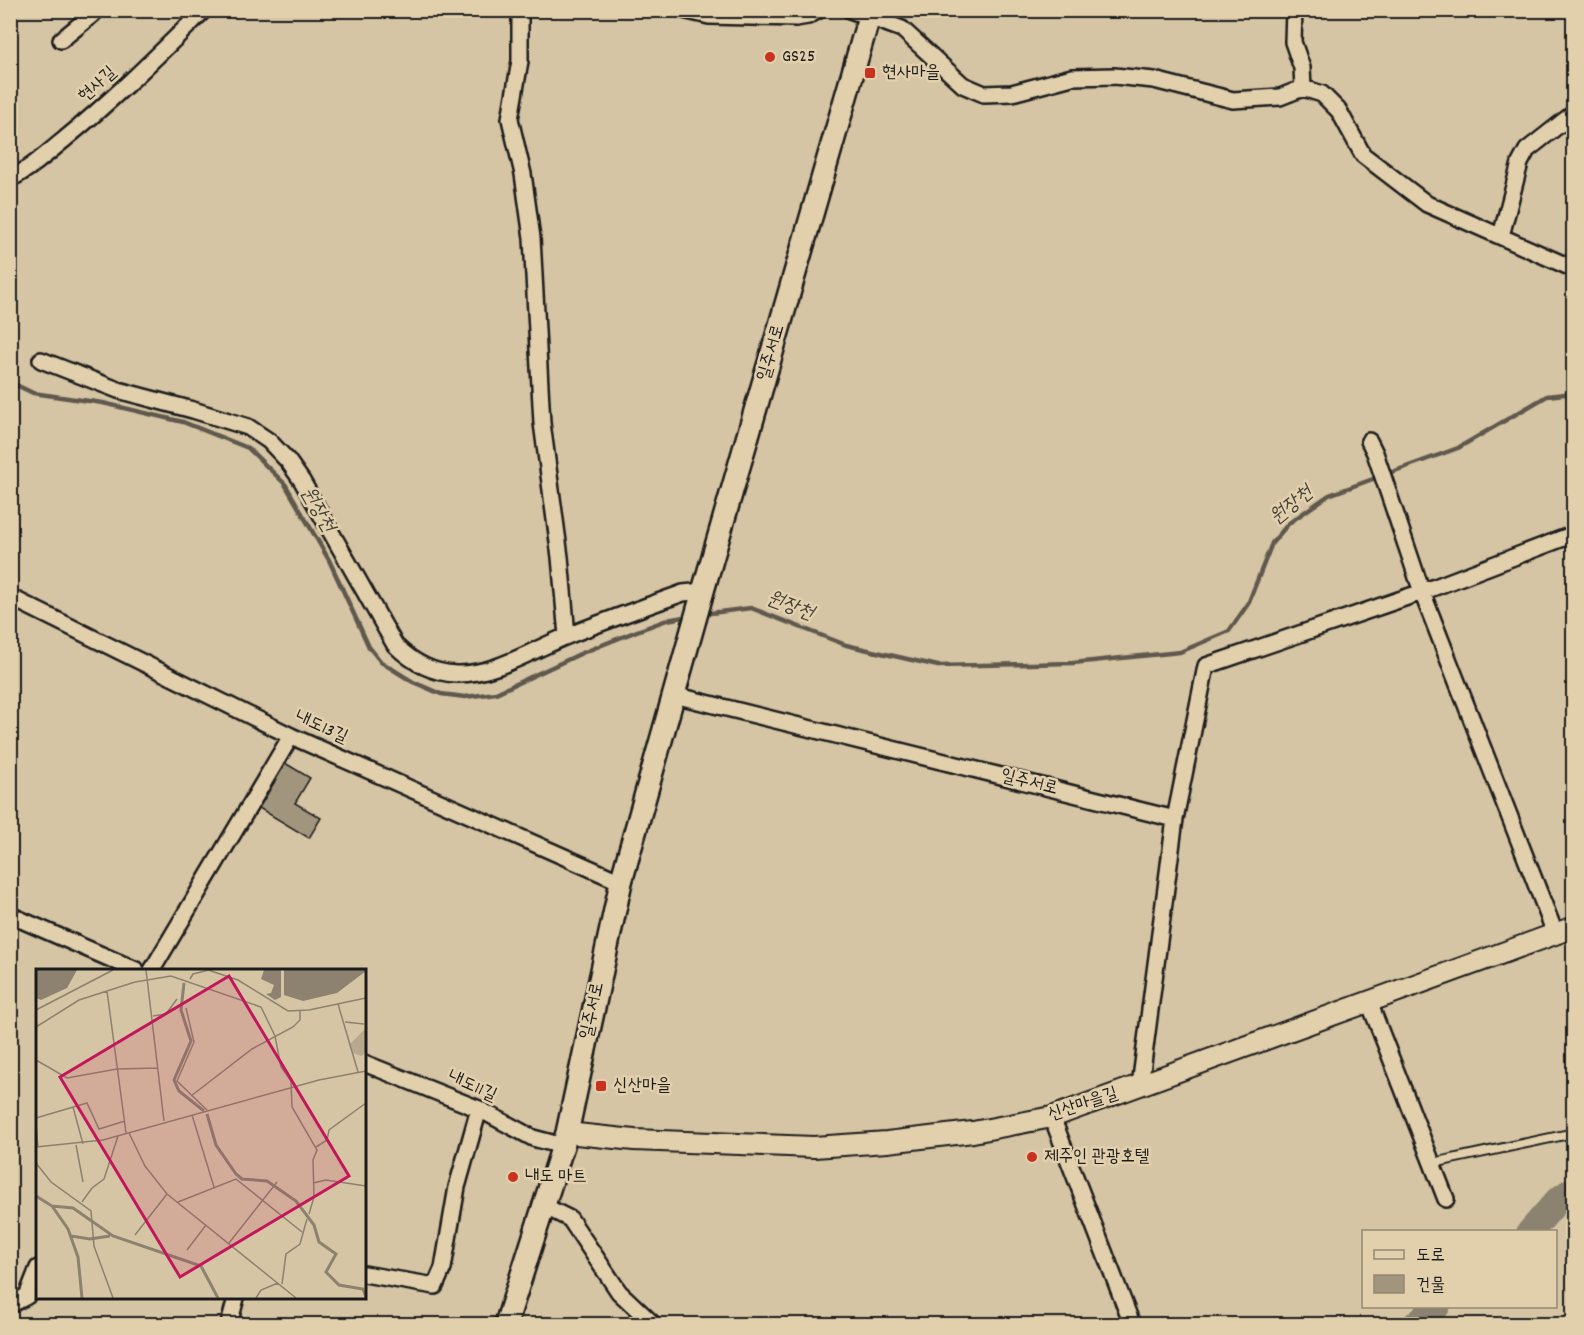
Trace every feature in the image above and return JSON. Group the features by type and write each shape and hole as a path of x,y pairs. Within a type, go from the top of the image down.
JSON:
{"main road":[{"name":"일주서로","path":"506,1324 565,1139 621,882 864,12"}],"street":[{"path":"61,40 93,14 90,10"},
{"name":"현사길","path":"10,179 26,171 79,128 134,79 204,10"},
{"path":"520,10 520,61 510,119 523,174 531,238 542,423 560,557 567,636"},
{"path":"683,10 709,16 784,18 808,16 819,10"},
{"path":"1294,10 1293,42 1302,68 1303,88"},
{"path":"864,12 902,29 963,85 984,94 1012,93 1072,77 1103,76 1154,80 1233,100 1280,97 1303,88 1322,94 1339,111 1363,155 1427,204 1574,269"},
{"path":"1501,236 1509,198 1523,156 1527,150 1574,113"},
{"path":"41,360 118,390 232,421 261,434 288,461 302,481 395,645 417,663 440,672 468,674 507,662 567,636 683,593 701,598"},
{"path":"1372,447 1422,591 1564,930"},
{"path":"1140,1086 1175,819 1206,666 1422,591 1574,534"},
{"name":"내도13길","path":"10,597 291,736 621,882"},
{"name":"일주서로","path":"674,696 1175,819"},
{"path":"153,969 291,736"},
{"path":"10,915 134,969"},
{"name":"신산마을길","path":"565,1139 814,1147 887,1142 974,1132 1052,1117 1564,930"},
{"path":"1370,1002 1446,1199"},
{"name":"내도11길","path":"366,1064 478,1109 533,1138 565,1139"},
{"path":"366,1274 435,1286 443,1268 458,1187 478,1109"},
{"path":"1052,1117 1132,1324"},
{"path":"544,1206 570,1218 620,1292 653,1324"},
{"path":"10,1305 27,1296 36,1273"},
{"path":"229,1324 236,1299"}],"lane":[{"path":"1433,1163 1574,1133"}],"building":[{"path":"280,760 310,778 295,803 321,818 309,838 254,805"}],"waterway":[{"name":"원장천","path":"10,382 33,393 103,403 183,422 248,448 285,484 329,560 369,647 381,662 413,682 441,694 465,697 496,693 582,653 637,631 667,620 689,616"},
{"name":"원장천","path":"703,614 751,608 846,645 938,666 1073,663 1180,652 1229,631 1248,604 1272,543 1289,523 1329,495 1458,448 1547,396 1574,393"},
{"path":"1532,1230 1557,1201 1574,1189"},
{"path":"1416,1324 1435,1308"}],"place":[{"name":"GS25","path":"770,57"},
{"name":"현사마을","path":"870,73"},
{"name":"신산마을","path":"601,1086"},
{"name":"제주인 관광호텔","path":"1032,1157"},
{"name":"내도 마트","path":"513,1177"}]}
